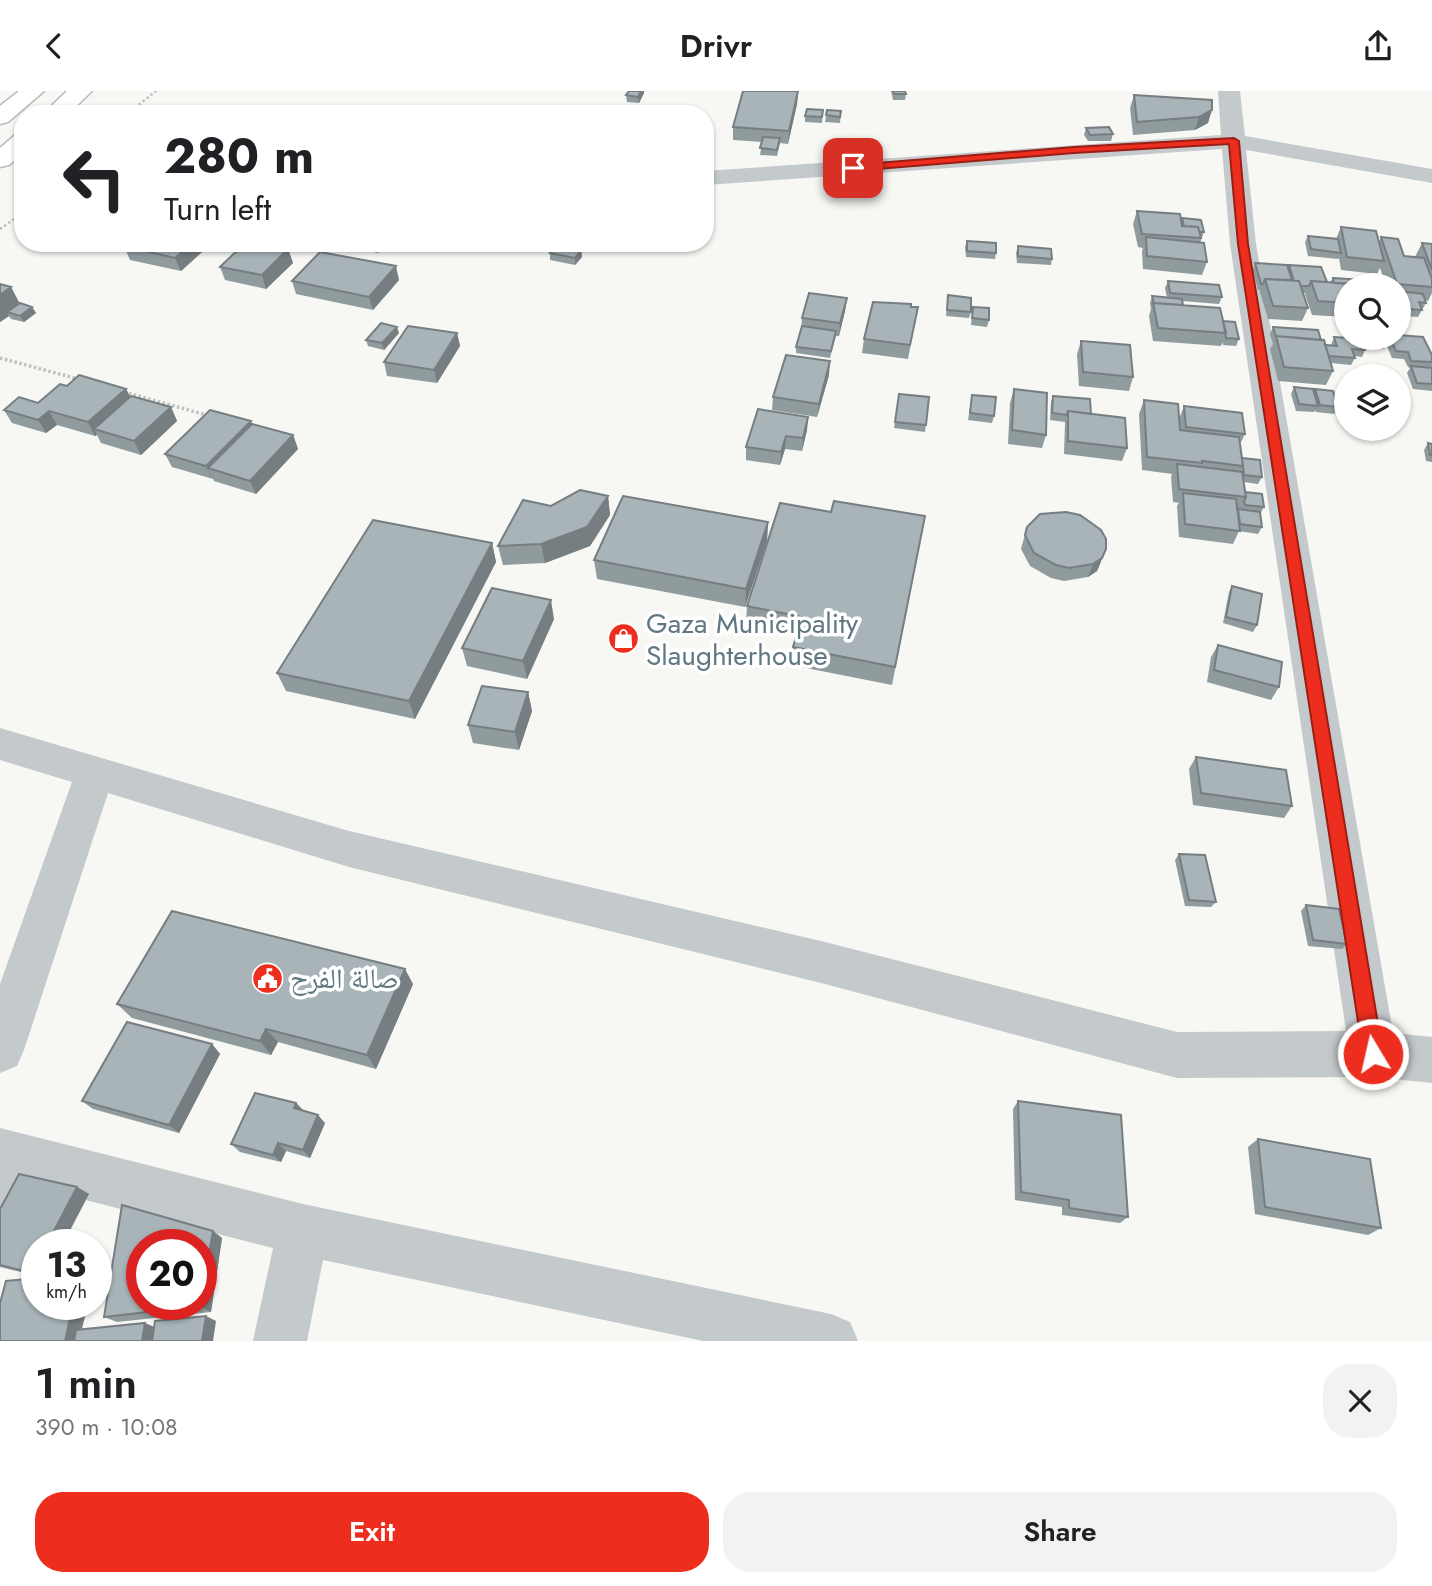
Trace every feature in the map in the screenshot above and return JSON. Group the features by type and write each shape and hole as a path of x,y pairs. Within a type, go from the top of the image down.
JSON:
{"main road":[{"path":"15,105 33,91"},
{"path":"65,105 81,91"},
{"path":"0,117 14,106"},
{"path":"0,160 14,148"}],"street":[{"path":"1229,91 1245,258 1373,1054"},
{"path":"714,177 1074,150 1234,141 1432,176"},
{"path":"0,744 349,849 825,963 1177,1055 1373,1054 1432,1060"},
{"path":"0,1050 95,772"},
{"path":"5,1170 831,1341"},
{"path":"280,1341 303,1230"}],"path":[{"path":"138,105 156,91"},
{"path":"0,358 90,383"},
{"path":"115,390 218,418"}],"building":[{"path":"629,91 641,91 638,97 626,95"},
{"path":"743,91 798,91 789,131 733,127"},
{"path":"893,91 905,91 906,94 894,94"},
{"path":"1134,95 1212,100 1212,110 1199,117 1137,122"},
{"path":"807,109 823,110 822,117 805,116"},
{"path":"827,110 841,111 840,117 826,115"},
{"path":"1109,127 1113,134 1090,135 1086,128"},
{"path":"763,137 780,138 777,150 760,148"},
{"path":"1137,211 1180,214 1182,226 1198,227 1201,238 1142,234"},
{"path":"1182,218 1201,220 1204,232 1200,232 1198,227 1184,226"},
{"path":"1341,227 1376,231 1384,261 1347,257"},
{"path":"1308,236 1338,239 1341,253 1311,249"},
{"path":"1146,237 1204,243 1207,262 1147,256"},
{"path":"1381,237 1398,239 1404,256 1424,258 1432,279 1432,287 1411,285 1411,273 1393,273"},
{"path":"967,241 996,243 996,253 967,251"},
{"path":"1422,243 1432,244 1432,270"},
{"path":"1018,246 1051,249 1052,259 1018,256"},
{"path":"150,252 182,252 175,258"},
{"path":"236,252 285,252 262,275 220,267"},
{"path":"320,252 396,266 369,297 292,281"},
{"path":"551,252 580,252 575,258"},
{"path":"1255,263 1287,265 1292,280 1265,279 1261,284"},
{"path":"1289,265 1321,267 1327,282 1311,281 1309,286 1301,286 1299,281 1294,281"},
{"path":"1265,279 1299,281 1308,308 1273,306"},
{"path":"1168,281 1219,285 1222,297 1170,293"},
{"path":"1311,281 1334,283 1334,302 1318,301"},
{"path":"0,284 11,287 0,295"},
{"path":"1411,292 1423,294 1426,303 1419,302 1422,310 1411,309"},
{"path":"809,293 847,298 840,323 802,318"},
{"path":"948,295 971,298 971,312 947,310"},
{"path":"1152,296 1182,299 1183,305 1154,303"},
{"path":"873,302 911,304 911,307 918,307 910,345 864,339"},
{"path":"20,303 32,307 20,316 7,312"},
{"path":"1153,303 1220,308 1226,333 1158,328"},
{"path":"973,307 989,308 989,320 972,318"},
{"path":"1223,321 1235,322 1239,339 1226,338"},
{"path":"381,323 397,327 382,343 366,340"},
{"path":"408,326 457,333 434,370 384,362"},
{"path":"802,326 836,331 831,351 796,347"},
{"path":"1273,327 1318,330 1321,340 1276,337"},
{"path":"1276,336 1324,340 1333,371 1284,367"},
{"path":"1411,336 1423,337 1432,355 1432,362 1411,361 1408,352 1396,351 1411,350"},
{"path":"1081,341 1130,345 1133,377 1083,372"},
{"path":"1325,345 1334,346 1334,350 1352,350 1355,358 1329,356"},
{"path":"786,355 830,361 819,404 773,397"},
{"path":"1411,366 1432,368 1432,384 1417,383"},
{"path":"79,375 126,389 88,422 49,411 38,420 4,410 19,397 38,403 60,384 67,386"},
{"path":"1294,387 1313,389 1318,406 1299,404"},
{"path":"1014,389 1047,393 1046,435 1012,430"},
{"path":"1315,389 1333,391 1334,407 1320,405"},
{"path":"899,394 929,397 926,425 895,422"},
{"path":"972,395 996,397 994,416 970,413"},
{"path":"131,396 171,407 134,441 94,429"},
{"path":"1053,396 1090,399 1091,414 1068,411 1067,415 1052,413"},
{"path":"1144,400 1178,404 1180,430 1239,437 1243,466 1147,457"},
{"path":"1184,406 1242,413 1245,434 1186,427"},
{"path":"758,409 808,417 803,438 786,436 781,452 746,447"},
{"path":"210,410 251,421 206,466 165,454"},
{"path":"1068,411 1125,418 1127,448 1068,441"},
{"path":"252,424 293,435 250,481 208,468"},
{"path":"1428,443 1432,444 1432,455 1430,455"},
{"path":"1242,458 1260,460 1262,477 1244,475"},
{"path":"1177,464 1242,472 1246,497 1179,489"},
{"path":"580,490 608,496 587,527 541,544 498,546 523,500 551,506"},
{"path":"1245,492 1262,494 1264,507 1245,505"},
{"path":"1183,493 1236,499 1240,531 1185,524"},
{"path":"623,496 768,522 746,589 594,560"},
{"path":"834,501 925,516 895,667 793,647 802,617 747,606 780,503 831,512"},
{"path":"1238,509 1260,512 1262,527 1240,524"},
{"path":"1066,512 1080,515 1101,530 1106,539 1102,558 1093,564 1069,568 1056,565 1034,553 1025,535 1027,527 1040,514"},
{"path":"373,520 492,543 409,701 277,673"},
{"path":"1232,586 1262,594 1257,625 1226,617"},
{"path":"492,588 551,600 523,661 462,648"},
{"path":"1218,645 1282,662 1279,687 1214,670"},
{"path":"482,686 528,692 515,732 468,725"},
{"path":"1196,757 1286,770 1292,806 1201,793"},
{"path":"1179,854 1205,855 1216,902 1189,900"},
{"path":"1306,905 1339,909 1347,944 1313,940"},
{"path":"172,911 405,969 367,1055 266,1029 260,1041 117,1004"},
{"path":"127,1022 212,1044 169,1125 82,1101"},
{"path":"255,1093 296,1103 294,1108 318,1115 303,1150 278,1143 273,1155 231,1144"},
{"path":"1018,1101 1121,1115 1128,1217 1069,1208 1069,1200 1021,1192"},
{"path":"1258,1139 1370,1159 1381,1228 1265,1207"},
{"path":"19,1174 77,1187 55,1229 21,1229 21,1270 0,1265 0,1209"},
{"path":"122,1205 206,1229 126,1229 126,1314 112,1316 112,1267"},
{"path":"21,1280 21,1320 70,1320 65,1341 0,1341 0,1303 6,1281"},
{"path":"205,1320 202,1341 152,1341 155,1321"},
{"path":"145,1323 142,1341 74,1341 76,1330"}],"place":[{"name":"Gaza Municipality Slaughterhouse","path":"623,639"},
{"name":"صالة الفرح","path":"267,978"}],"route":[{"path":"853,168 1074,150 1234,141 1243,244 1373,1054"}]}
